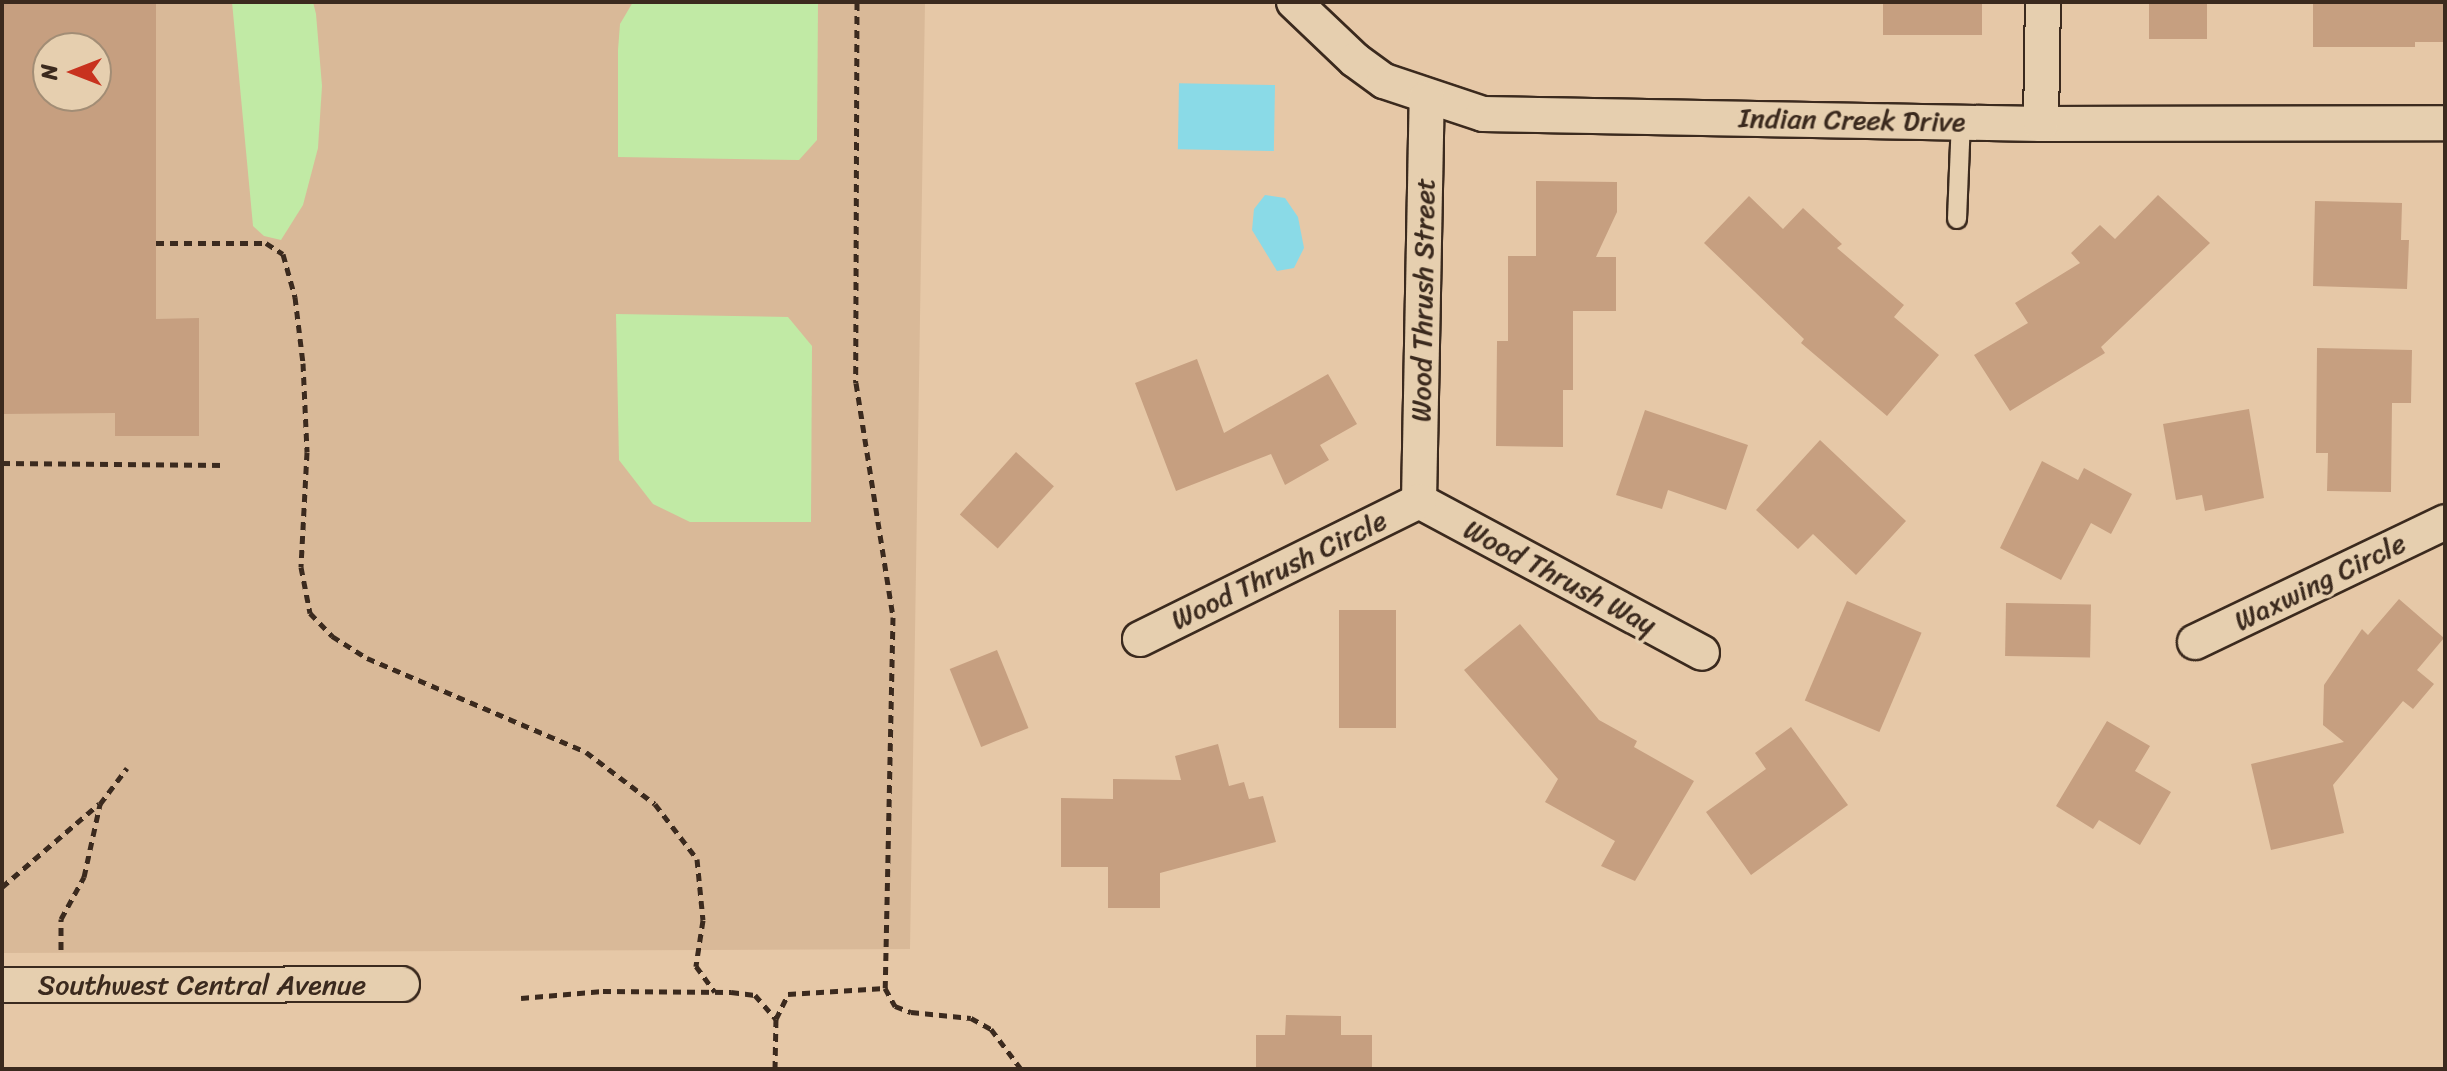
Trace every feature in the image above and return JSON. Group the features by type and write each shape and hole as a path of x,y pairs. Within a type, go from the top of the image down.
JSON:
{"street":[{"name":"Indian Creek Drive","path":"1294,2 1355,60 1384,81 1427,98 1483,114 1540,119 2041,124 2445,123"},
{"path":"2041,124 2043,2"},
{"name":"Wood Thrush Street","path":"1419,501 1427,98"},
{"name":"Wood Thrush Circle","path":"1140,639 1419,501"},
{"name":"Wood Thrush Way","path":"1419,501 1702,653"},
{"name":"Waxwing Circle","path":"2195,642 2445,522"},
{"name":"Southwest Central Avenue","path":"2,985 402,984"}],"lane":[{"path":"1957,219 1961,121"}],"path":[{"path":"857,2 856,383 893,617 885,988 895,1006 911,1012 971,1018 991,1029 1007,1057 1021,1069"},
{"path":"156,243 266,243 283,254 303,363 307,452 301,567 310,613 332,636 367,658 586,752 655,804 697,859 703,920 696,966 715,992"},
{"path":"2,463 226,465"},
{"path":"2,887 100,804 127,768"},
{"path":"61,985 61,919 84,877 100,804"},
{"path":"775,1069 776,1019 788,994 885,988"},
{"path":"521,998 603,991 755,995 776,1019"}],"shaded area":[{"path":"2,2 925,2 910,949 2,953"}],"green space":[{"path":"232,2 313,2 316,14 322,86 318,148 303,205 281,240 264,236 253,226"},
{"path":"633,2 818,2 817,140 799,160 618,157 620,24"},
{"path":"616,314 788,317 812,346 811,522 690,522 653,504 619,460"}],"water":[{"path":"1179,83 1275,85 1274,151 1178,149"},
{"path":"1265,195 1285,198 1298,217 1304,248 1294,268 1277,271 1252,230 1254,209"}],"building":[{"path":"2,2 156,2 156,319 199,318 199,436 115,436 115,413 2,414"},
{"path":"1883,2 1982,2 1982,35 1883,35"},
{"path":"2149,2 2207,2 2207,39 2149,39"},
{"path":"2313,2 2445,2 2445,42 2415,42 2415,47 2313,47"},
{"path":"1536,181 1617,182 1617,212 1596,257 1616,257 1616,311 1573,311 1573,390 1563,390 1563,447 1496,446 1497,341 1508,341 1508,256 1536,256"},
{"path":"2158,195 2210,243 2101,347 2105,353 2010,411 1974,355 2028,323 2015,303 2080,263 2071,253 2100,225 2115,239"},
{"path":"1749,196 1783,229 1803,208 1842,244 1837,248 1904,305 1894,317 1939,355 1887,416 1801,343 1804,339 1704,243"},
{"path":"2315,201 2402,203 2401,240 2409,240 2407,289 2313,286"},
{"path":"2317,348 2412,350 2411,403 2392,403 2391,492 2327,491 2328,453 2316,453"},
{"path":"1197,359 1224,433 1328,374 1357,424 1320,445 1329,460 1285,485 1271,454 1176,491 1135,383"},
{"path":"2249,409 2264,498 2205,511 2202,495 2176,500 2163,424"},
{"path":"1645,410 1748,445 1726,510 1668,490 1662,509 1616,495"},
{"path":"1820,440 1906,521 1856,575 1813,534 1798,549 1756,510"},
{"path":"1016,452 1054,486 998,549 960,514"},
{"path":"2042,461 2078,480 2084,468 2132,494 2111,534 2091,523 2061,580 2000,548"},
{"path":"2399,599 2444,638 2417,670 2434,684 2413,709 2403,701 2333,785 2344,833 2271,850 2251,764 2344,742 2323,725 2324,685 2362,629 2368,635"},
{"path":"1847,601 1922,633 1879,732 1805,700"},
{"path":"2006,603 2091,604 2090,657 2005,656"},
{"path":"1339,610 1396,610 1396,728 1339,728"},
{"path":"1520,624 1599,720 1637,741 1634,747 1694,781 1635,881 1601,866 1615,841 1545,802 1558,779 1464,670"},
{"path":"997,650 1028,728 981,747 950,669"},
{"path":"2107,721 2150,746 2135,771 2171,792 2140,845 2099,820 2093,829 2056,806"},
{"path":"1791,727 1848,805 1751,875 1706,812 1766,769 1755,753"},
{"path":"1218,744 1229,786 1244,782 1249,799 1263,796 1276,842 1160,873 1160,908 1108,908 1108,867 1061,867 1061,798 1113,799 1113,779 1181,780 1175,756"},
{"path":"1286,1015 1341,1016 1341,1035 1372,1035 1372,1069 1256,1069 1256,1035 1285,1035"}]}
